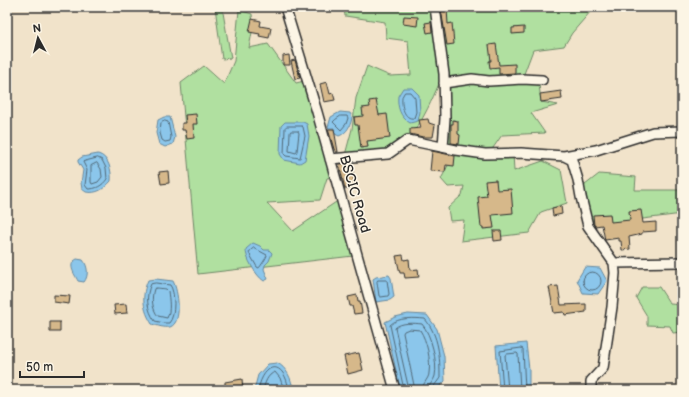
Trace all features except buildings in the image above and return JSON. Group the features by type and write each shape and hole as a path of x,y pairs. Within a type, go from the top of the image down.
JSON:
{"street":[{"name":"BSCIC Road","path":"285,7 317,112 395,390"},
{"path":"435,7 442,54 444,83 445,118 443,147"},
{"path":"444,83 472,79 489,81 522,79 542,80"},
{"path":"330,159 388,154 408,140 485,154 521,153 564,156 596,150 653,132 682,131"},
{"path":"564,156 572,160 588,226 614,263 615,273 612,307 603,368 591,382 591,390"},
{"path":"614,263 682,262"}],"green space":[{"path":"215,7 222,7 231,58 222,59"},
{"path":"344,7 590,7 591,11 572,33 564,46 533,50 522,79 539,84 541,102 558,105 531,113 545,133 502,135 493,148 489,151 513,153 514,171 543,161 561,170 567,203 541,212 529,233 461,241 464,220 450,221 448,208 462,195 464,186 448,187 441,179 456,150 443,147 443,75 422,120 415,131 399,148 386,155 345,155 352,129 356,98 367,66 390,76 411,75 408,41 386,38 385,22 345,16"},
{"path":"239,10 252,14 253,27 249,48 268,44 296,83 304,81 333,177 327,178 320,200 267,203 293,231 339,200 353,256 198,274 181,83 204,66 224,84 234,61"},
{"path":"599,174 636,177 635,190 682,190 682,214 588,226 581,197 585,185"},
{"path":"642,287 659,287 670,304 682,305 682,332 673,333 670,326 647,325 647,316 636,298"}],"water":[{"path":"403,88 412,88 419,95 420,112 418,121 410,123 404,118 400,111 398,96"},
{"path":"340,112 350,113 352,117 348,128 339,136 335,134 334,128 328,127 331,117"},
{"path":"164,117 170,117 175,137 173,144 165,147 159,144 156,133 158,120"},
{"path":"285,122 303,122 307,124 309,136 305,160 300,163 284,160 280,154 281,126"},
{"path":"98,154 105,158 109,165 111,181 100,190 86,192 82,189 81,183 83,170 78,160 82,157"},
{"path":"253,243 260,246 264,250 269,250 272,253 269,261 265,265 264,269 268,279 264,281 255,271 247,257 246,249"},
{"path":"77,259 83,260 86,265 87,274 84,282 78,281 72,269 72,263"},
{"path":"585,267 600,268 607,281 598,294 583,293 577,280"},
{"path":"389,275 391,278 394,297 390,300 376,302 373,279 376,277"},
{"path":"156,279 173,281 175,285 178,298 178,313 177,319 170,327 152,324 145,308 144,292 148,280"},
{"path":"408,314 427,315 437,329 444,356 445,381 436,390 403,390 400,388 385,322 395,317"},
{"path":"526,343 529,369 529,390 499,390 496,346"},
{"path":"277,363 283,367 288,374 293,390 254,390 258,375 268,364"}]}
